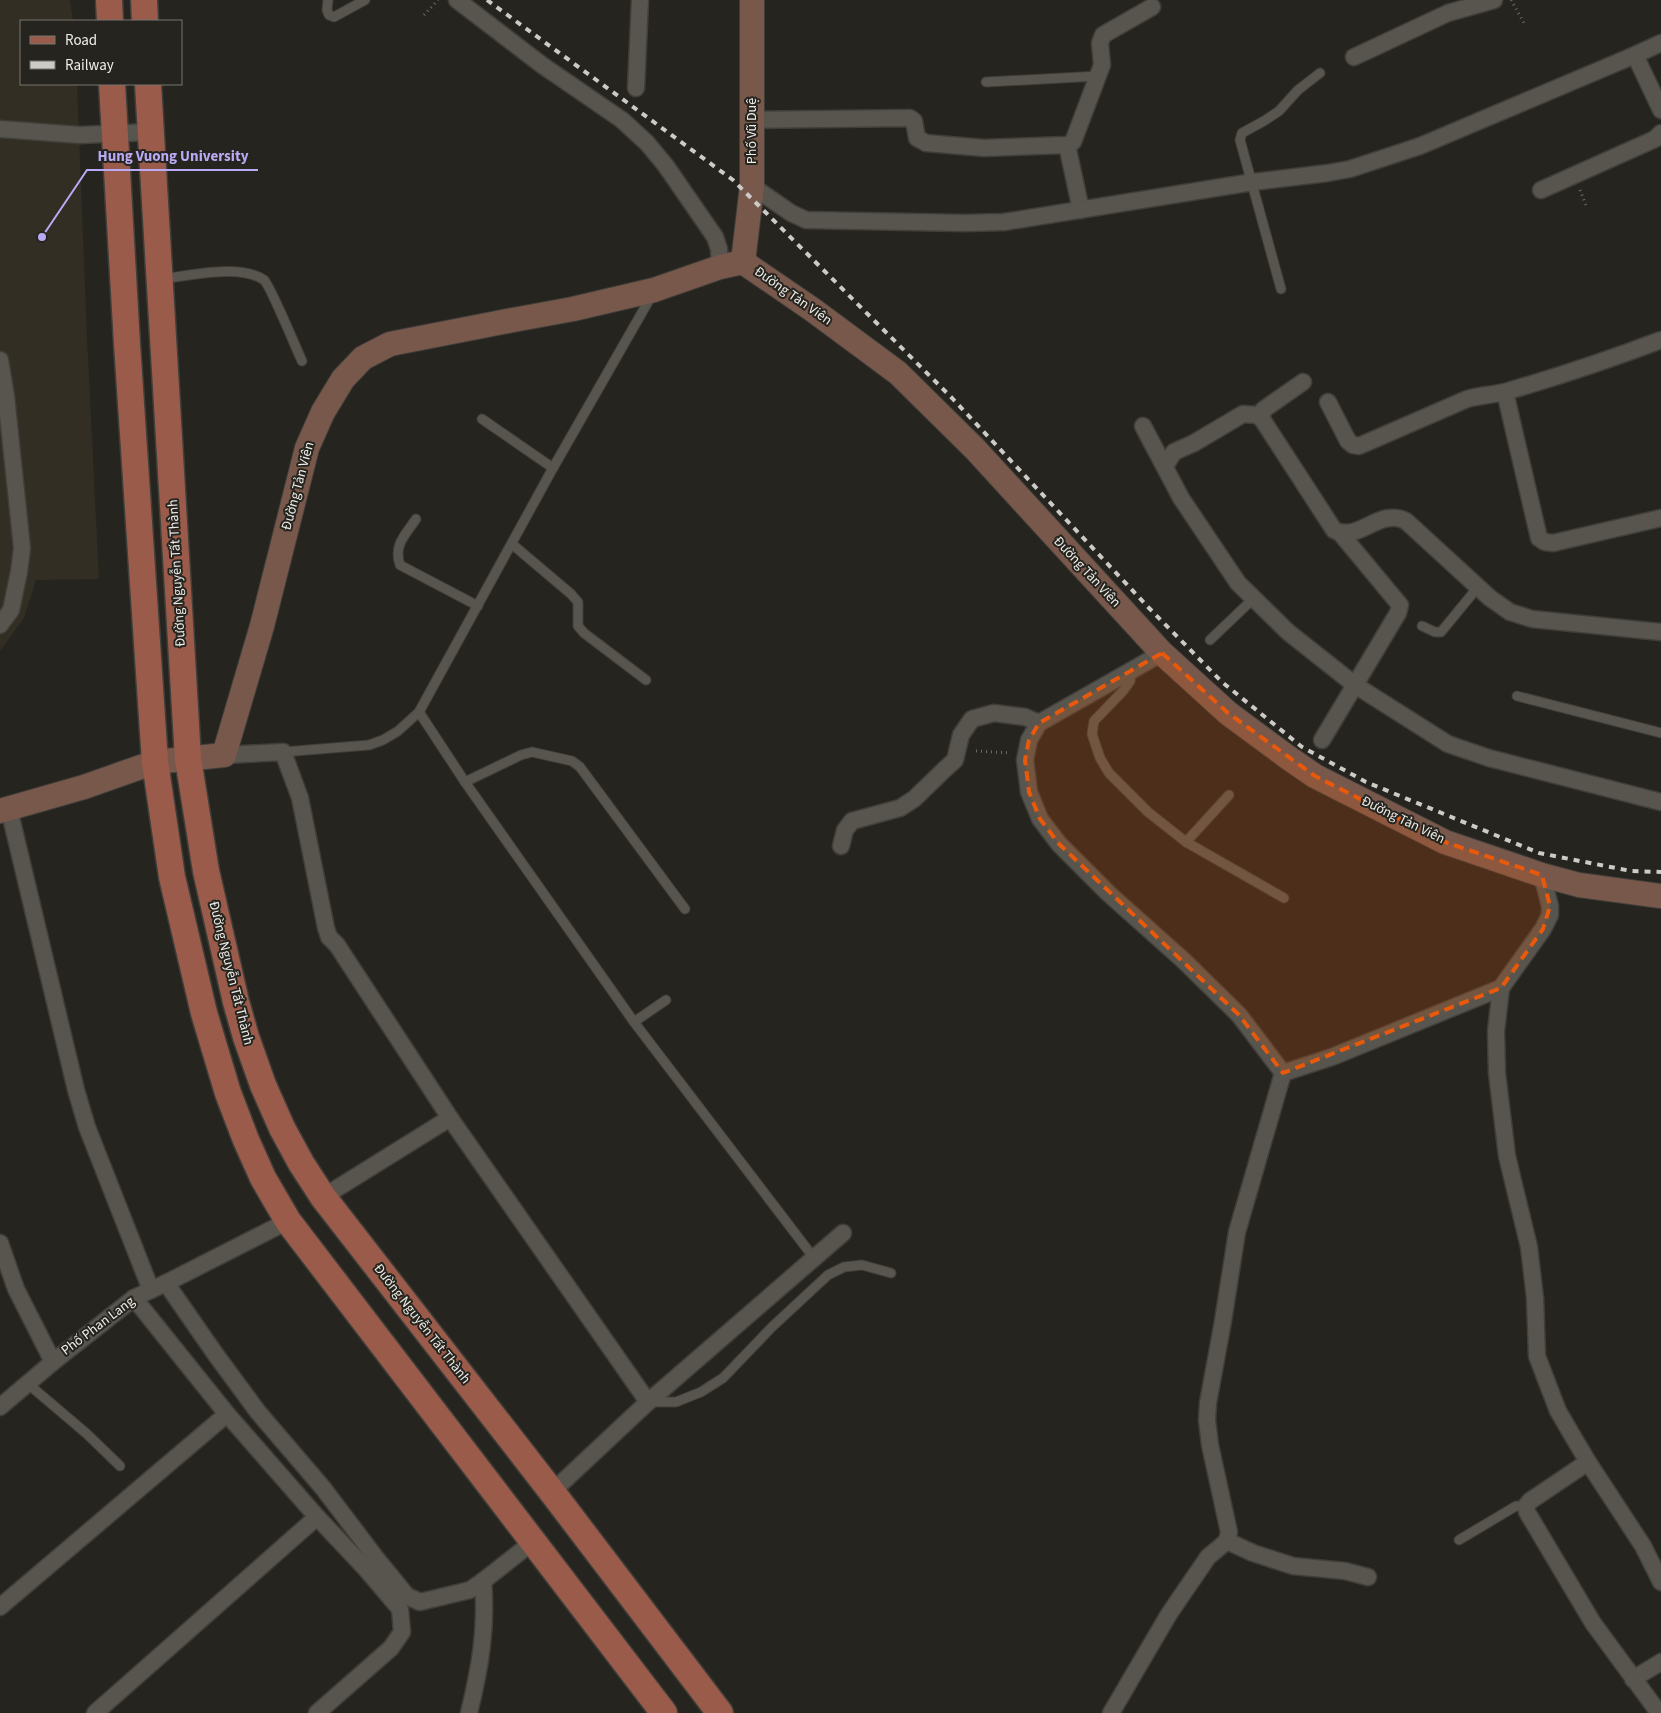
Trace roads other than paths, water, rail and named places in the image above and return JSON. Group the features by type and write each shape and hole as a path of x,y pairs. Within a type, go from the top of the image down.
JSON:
{"main road":[{"path":"109,0 110,20"},
{"path":"144,0 145,20"},
{"path":"112,85 139,547 155,762 172,877 213,1048 228,1094 263,1178 288,1221 664,1713"},
{"name":"Đường Nguyễn Tất Thành","path":"148,85 158,279 188,759 206,871 236,1002 246,1037 263,1085 282,1128 300,1163 323,1197 552,1492 720,1713"}],"street":[{"path":"457,0 542,65 622,120 647,143 666,166 715,237 719,249 720,267"},
{"path":"636,88 640,0"},
{"name":"Phố Vũ Duệ","path":"743,262 752,186 752,0"},
{"path":"1354,57 1448,13 1494,0"},
{"path":"752,120 910,118 914,121 917,138 926,143 984,148 1067,145 1073,142 1078,132 1099,76 1102,65 1100,43 1103,35 1152,7"},
{"path":"752,186 791,213 806,220 965,223 1004,222 1253,182 1328,174 1350,169 1420,146 1635,56 1661,43"},
{"path":"1635,56 1661,110"},
{"path":"0,129 80,135 151,132"},
{"path":"1541,190 1655,139 1661,134"},
{"path":"1067,145 1081,210"},
{"name":"Đường Tản Viên","path":"224,755 262,626 306,448 323,412 344,379 363,358 390,344 573,309 654,290 720,267 743,262 898,372 975,449 1162,653 1228,713 1315,776 1444,842 1542,875 1579,885 1661,896"},
{"path":"1328,402 1348,441 1353,445 1359,446 1467,398 1482,394 1505,392 1604,361 1661,340"},
{"path":"0,360 6,396 22,548 11,610 0,625"},
{"path":"1262,418 1263,410 1303,382"},
{"path":"1505,392 1539,538 1545,542 1552,542 1661,518"},
{"path":"1165,466 1174,452 1194,443 1243,414 1257,415 1262,418 1334,530 1341,534 1400,605 1398,613 1322,740"},
{"path":"1143,426 1181,498 1233,575 1288,632 1355,684 1448,744 1490,758 1661,802"},
{"path":"1341,534 1351,533 1384,518 1397,516 1406,521 1490,598 1510,612 1532,619 1661,632"},
{"path":"1162,653 1039,723 1029,740 1025,760 1029,792 1040,820 1059,844 1108,894 1182,960 1239,1015 1284,1073"},
{"path":"841,846 845,830 852,821 900,808 914,799 945,769 954,760 961,735 972,719 994,713 1026,717 1039,723"},
{"path":"150,1290 87,1127 4,810 84,787 155,762 224,755 283,752 300,798 326,928 330,936 338,945 450,1118 648,1402"},
{"path":"1542,875 1550,906 1550,915 1543,929 1501,988 1496,1031 1498,1073 1507,1156 1529,1248 1535,1298 1537,1356 1558,1411 1588,1462 1643,1546 1661,1582"},
{"path":"1284,1073 1332,1057 1501,988"},
{"path":"1111,1713 1169,1614 1208,1557 1227,1541 1229,1532 1210,1446 1208,1403 1237,1232 1284,1073"},
{"path":"323,1197 450,1118"},
{"name":"Phố Phan Lang","path":"0,1408 27,1383 134,1298 288,1221"},
{"path":"552,1492 648,1402 843,1233"},
{"path":"0,1243 16,1289 53,1362"},
{"path":"166,1283 216,1356 258,1412 324,1488 407,1596 420,1602 470,1590 483,1582 534,1541"},
{"path":"134,1298 226,1414 400,1609 402,1632 391,1648 316,1713"},
{"path":"0,1607 226,1414"},
{"path":"1588,1462 1530,1501 1526,1506 1527,1512 1592,1623 1659,1713"},
{"path":"95,1713 317,1517"},
{"path":"1227,1541 1253,1553 1293,1566 1344,1571 1368,1577"},
{"path":"470,1713 479,1669 485,1609 483,1582"},
{"path":"1633,1679 1661,1662"}],"lane":[{"path":"328,0 327,10 329,15 334,17 365,0"},
{"path":"1281,289 1240,140 1242,133 1279,111 1298,90 1320,73"},
{"path":"986,82 1099,76"},
{"path":"158,279 226,271 251,273 265,281 302,360"},
{"path":"283,752 370,745 384,740 398,731 419,712 553,468 654,290"},
{"path":"482,418 553,468"},
{"path":"416,519 398,546 397,557 400,565 478,606"},
{"path":"512,544 578,602 578,626 584,633 646,680"},
{"path":"1422,626 1435,632 1441,632 1478,587"},
{"path":"1210,640 1254,598"},
{"path":"1132,670 1130,681 1123,691 1094,721 1092,734 1100,758 1109,773 1148,812 1186,842 1284,898"},
{"path":"1518,696 1661,733"},
{"path":"419,712 465,782 634,1022 814,1258"},
{"path":"465,782 521,755 532,752 572,761 580,768 685,909"},
{"path":"1186,842 1228,795"},
{"path":"634,1022 666,1000"},
{"path":"648,1402 676,1402 701,1392 723,1378 772,1327 828,1275 844,1267 862,1265 891,1273"},
{"path":"27,1383 87,1434 120,1466"},
{"path":"1459,1540 1516,1506 1526,1506"}],"railway":[{"path":"487,0 733,180 952,398 1148,607 1222,682 1302,747 1366,782 1539,853 1631,871 1661,872"}],"place":[{"name":"Hung Vuong University","path":"42,237"}]}
